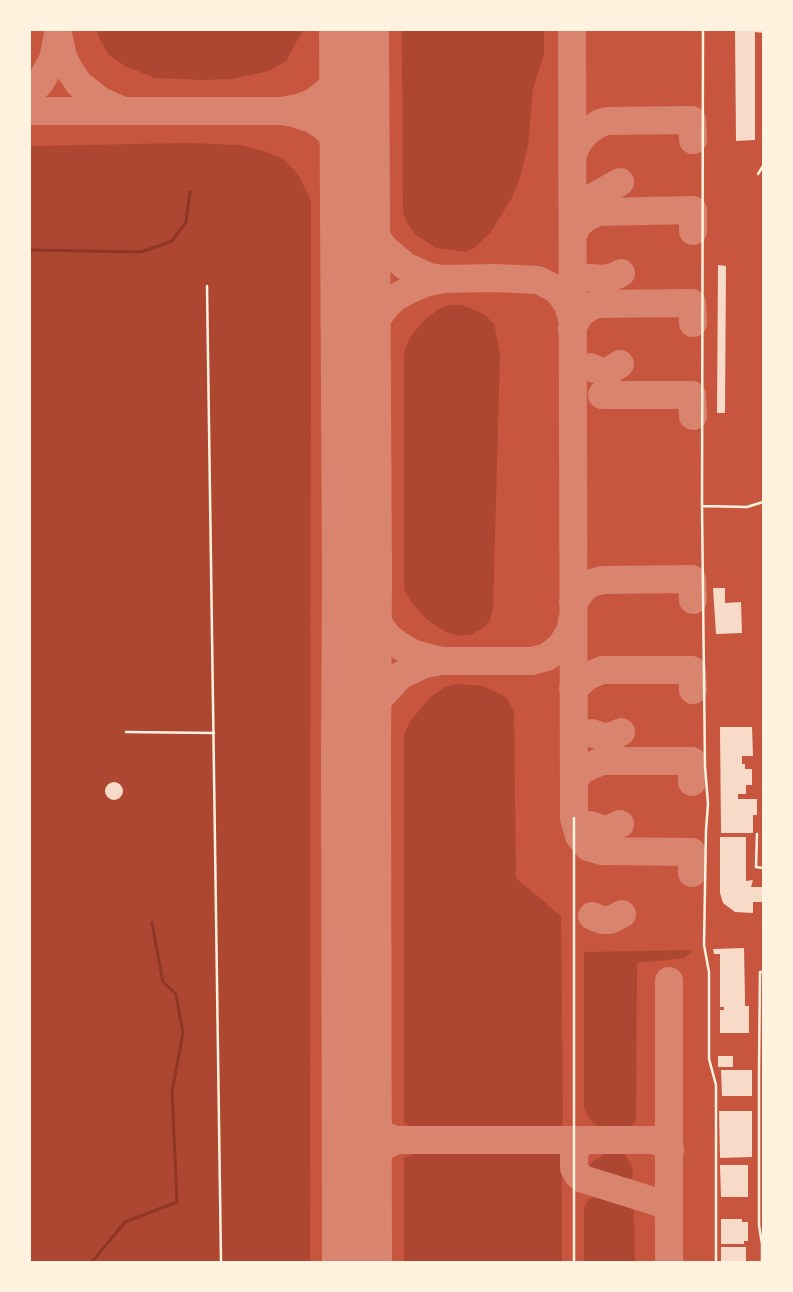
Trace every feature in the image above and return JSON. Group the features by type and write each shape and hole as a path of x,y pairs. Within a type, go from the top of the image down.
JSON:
{"lane":[{"path":"702,30 702,506 705,766 708,804 704,945 709,972 709,1059 716,1085 716,1262"},
{"path":"758,174 763,166"},
{"path":"207,286 221,1262"},
{"path":"702,506 747,507 763,502"},
{"path":"126,732 214,733"},
{"path":"574,818 574,1262"},
{"path":"757,834 756,868 763,868"},
{"path":"762,1262 759,1226 761,1194 760,972 763,972"}],"shaded area":[{"path":"97,30 303,30 286,61 269,71 232,79 202,80 155,78 125,66 109,55 99,38"},
{"path":"402,30 544,30 544,54 533,89 528,146 519,181 512,198 490,233 474,248 465,252 436,248 416,235 408,225 403,213"},
{"path":"186,143 239,145 282,158 298,174 311,201 310,1262 30,1262 30,146"},
{"path":"449,305 462,305 484,314 494,324 500,354 493,609 490,620 484,627 472,634 460,636 446,632 426,619 410,600 404,585 405,349 411,336 425,319 439,309"},
{"path":"458,684 483,686 496,692 507,698 514,712 516,878 561,916 563,1120 561,1128 551,1133 439,1131 411,1127 404,1123 404,735 411,720 432,696 445,687"},
{"path":"693,950 685,958 637,963 636,1122 624,1131 610,1132 601,1129 592,1122 584,1108 584,952"},
{"path":"492,1148 554,1148 560,1151 562,1157 562,1262 404,1262 404,1158 417,1152"},
{"path":"621,1152 626,1156 632,1167 632,1178 626,1179 590,1171 591,1163 604,1154"},
{"path":"601,1196 624,1203 630,1206 634,1212 635,1262 584,1262 584,1208 589,1199"}],"building":[{"path":"735,30 763,30 763,33 755,32 755,140 736,141"},
{"path":"718,265 726,266 725,413 717,413"},
{"path":"713,588 725,588 725,603 741,602 742,633 716,634"},
{"path":"720,727 752,727 753,756 742,756 742,764 745,764 745,769 752,769 752,785 746,785 746,794 738,794 738,799 757,799 757,815 753,815 753,833 721,833"},
{"path":"114,782 120,785 123,791 120,797 114,800 108,797 105,791 108,785"},
{"path":"720,837 746,837 746,881 753,880 751,887 763,887 763,902 753,902 753,913 735,912 723,903 720,893"},
{"path":"744,948 745,1006 749,1006 749,1033 720,1033 720,1010 724,1010 724,1007 720,1007 720,954 714,954 713,949"},
{"path":"718,1056 733,1056 733,1067 718,1067"},
{"path":"721,1070 752,1070 752,1096 722,1096"},
{"path":"719,1111 752,1111 752,1157 720,1158"},
{"path":"720,1165 748,1165 748,1197 721,1197"},
{"path":"721,1219 742,1219 742,1222 748,1222 748,1241 744,1241 744,1244 721,1244"},
{"path":"721,1247 746,1247 746,1262 721,1262"}],"waterway":[{"path":"30,250 141,252 172,241 186,222 190,192"},
{"path":"92,1262 125,1222 177,1202 172,1091 183,1033 176,994 163,982 152,923"}],"taxiway":[{"path":"572,30 574,818 579,836 588,847 602,851 692,852 692,873"},
{"path":"58,34 63,57 79,84 101,101 119,109"},
{"path":"30,92 40,83 53,59 58,34"},
{"path":"30,111 281,111 298,108 314,102 339,79 347,64 354,38"},
{"path":"281,111 312,119 333,135 343,148 348,157 356,183 359,203 366,223 384,248 405,266 430,277 443,279"},
{"path":"572,157 578,142 587,132 600,123 607,121 692,120 693,140"},
{"path":"590,199 620,182"},
{"path":"573,235 577,226 584,219 598,212 693,210 693,231"},
{"path":"589,278 604,279 621,273"},
{"path":"356,359 369,329 387,305 396,297 409,290 425,283 443,279 496,278 538,280 556,289 568,305 572,319"},
{"path":"572,329 579,315 597,304 692,303 693,323"},
{"path":"590,367 603,372 609,371 620,364"},
{"path":"602,395 692,395 693,416"},
{"path":"357,575 367,608 388,637 414,654 442,661"},
{"path":"573,602 584,588 602,580 692,579 693,600"},
{"path":"356,756 361,729 373,705 401,675 425,664 442,661 532,661 547,657 561,646 571,630 572,620"},
{"path":"573,689 588,676 602,670 692,670 693,690"},
{"path":"592,733 603,737 613,736 621,732"},
{"path":"574,780 583,769 602,761 692,761 692,782"},
{"path":"590,825 601,829 609,829 620,824"},
{"path":"592,916 602,920 610,920 622,914"},
{"path":"669,981 669,1262"},
{"path":"357,1086 362,1111 368,1122 383,1135 395,1140 654,1140 665,1145 670,1150"},
{"path":"357,1187 363,1169 374,1153 390,1143 400,1140"},
{"path":"585,1140 578,1145 574,1154 574,1168 578,1175 583,1179 660,1203 669,1211"}],"runway":[{"path":"354,30 357,575 357,1262"}]}
